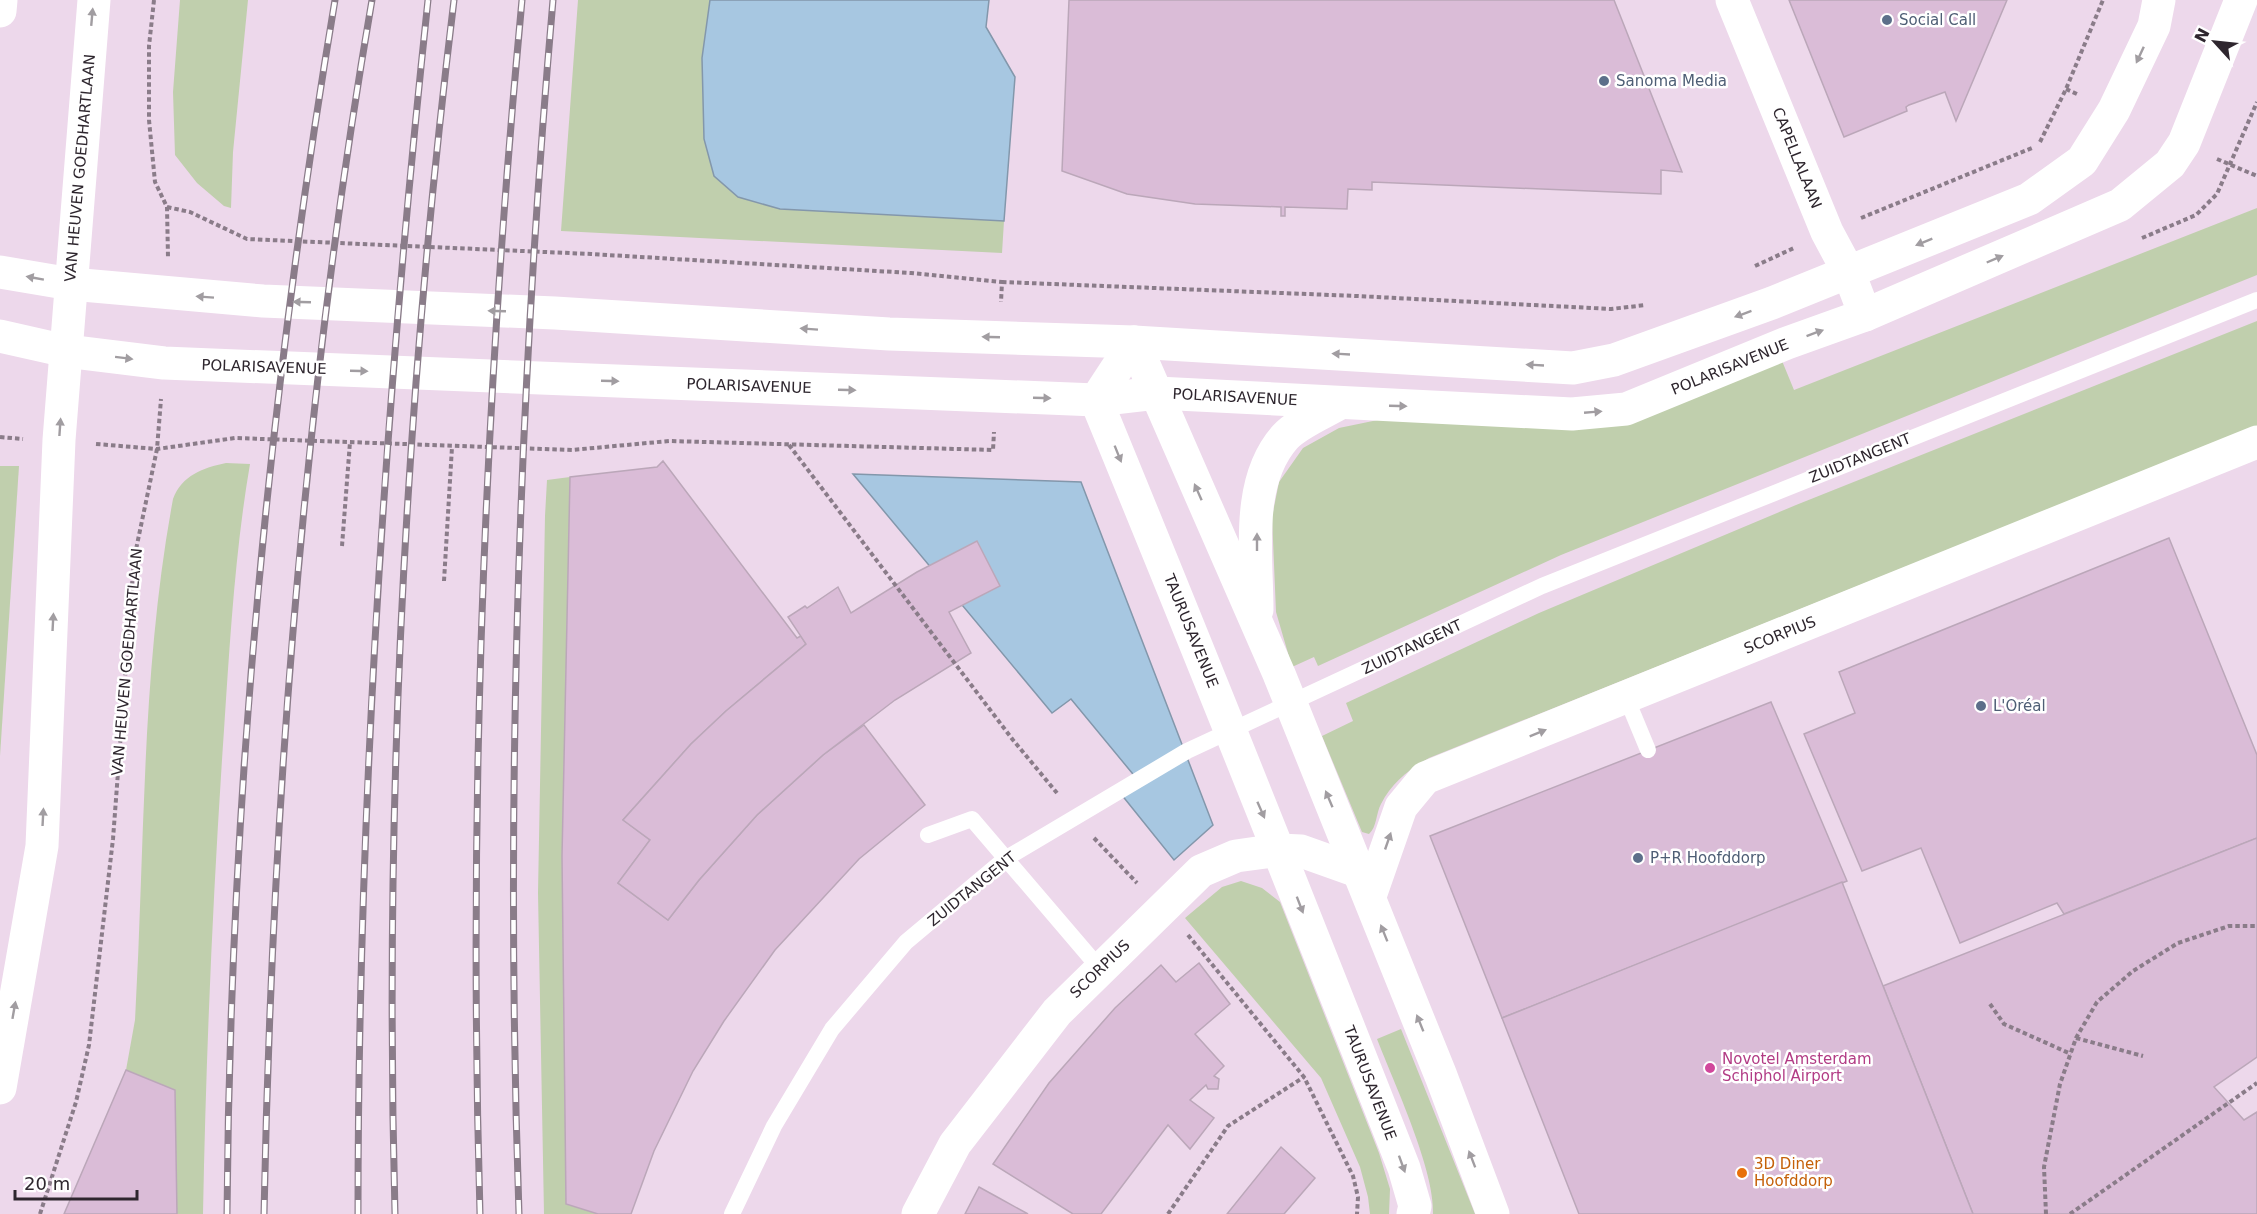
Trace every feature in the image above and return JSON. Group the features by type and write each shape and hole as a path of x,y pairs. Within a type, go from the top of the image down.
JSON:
{"main road":[{"path":"0,11 1,0"},
{"name":"VAN HEUVEN GOEDHARTLAAN","path":"0,1088 42,846 59,440 94,0"},
{"name":"CAPELLALAAN","path":"1732,0 1827,232 1849,273 1865,315"},
{"path":"0,272 71,285 166,294 555,313 889,334 1134,342 1573,368 1614,360 1849,273 2030,199 2082,161 2114,110 2149,36 2158,0"},
{"name":"POLARISAVENUE","path":"0,336 66,351 164,363 1096,400 1157,393 1572,414 1626,409 1787,343 1865,315 2120,205 2170,164 2184,143 2241,0"},
{"path":"2248,0 2257,4"},
{"path":"1134,342 1178,447 1257,621 1365,884 1493,1214"},
{"path":"1096,400 1134,342"},
{"name":"TAURUSAVENUE","path":"1096,400 1218,698 1244,770 1279,850 1404,1168 1415,1206 1413,1214"},
{"path":"1257,621 1257,504 1271,455 1287,435 1340,403"},
{"name":"SCORPIUS","path":"918,1214 955,1144 1057,1012 1201,871 1236,856 1279,850 1301,851 1365,884 1401,807 1425,778 2257,442"}],"lane":[{"name":"ZUIDTANGENT","path":"732,1214 774,1126 832,1029 906,942 1005,860 1156,769 1187,751 1542,586 2257,300"},
{"path":"1626,697 1648,750"},
{"path":"928,835 972,819 1101,969"}],"path":[{"path":"154,0 149,46 149,120 155,182 168,207 166,294"},
{"path":"1746,269 1827,232 2039,144 2066,90 2103,0"},
{"path":"1002,282 1611,309 1653,303"},
{"name":"VAN HEUVEN GOEDHARTLAAN","path":"40,1214 76,1102 89,1046 113,839 134,559 157,449 164,363"},
{"path":"157,449 235,438 573,450 669,441 789,444 1013,740 1058,795"},
{"path":"342,546 350,442"},
{"path":"444,581 452,447"},
{"path":"1088,832 1163,907 1236,990 1304,1077 1353,1176 1357,1214"},
{"path":"2046,1214 2044,1167 2060,1084 2076,1038 2097,1002 2133,971 2178,943 2229,926 2257,926"},
{"path":"1990,1004 2004,1024 2071,1054"},
{"path":"2076,1038 2143,1056"},
{"path":"1168,1214 1228,1126 1304,1077"},
{"path":"2070,1214 2257,1083"}],"green space":[{"path":"180,0 248,0 233,152 231,208 224,206 197,183 175,155 173,92"},
{"path":"578,0 710,0 702,58 738,197 780,209 1004,221 1002,253 561,231"},
{"path":"2257,208 2257,275 1561,555 1318,666 1314,657 1292,667 1276,612 1272,517 1279,482 1303,448 1339,428 1397,416 1583,424 1780,356 1794,390"},
{"path":"2257,321 2257,426 1429,758 1396,783 1381,804 1372,831 1369,834 1362,832 1322,736 1353,721 1346,703 1539,613 1796,505"},
{"path":"226,463 250,464 240,530 220,790 208,1032 203,1214 177,1214 175,1090 126,1070 135,1020 150,694 155,628 173,499 188,478 209,467"},
{"path":"0,466 19,466 0,756"},
{"path":"570,477 562,856 566,1204 598,1214 544,1214 538,893 545,516 547,480"},
{"path":"1241,881 1262,888 1280,902 1379,1153 1390,1189 1389,1214 1370,1214 1360,1167 1321,1078 1185,918 1222,887"},
{"path":"1401,1029 1475,1214 1433,1214 1432,1196 1421,1151 1377,1039"}],"water":[{"path":"710,0 989,0 986,27 1015,77 1004,221 780,209 738,197 714,176 704,139 702,58"},
{"path":"853,474 1081,482 1213,825 1174,860 1121,794 1137,779 1071,699 1052,713"}],"building":[{"path":"1069,0 1614,0 1682,172 1661,170 1661,194 1372,182 1372,190 1348,189 1347,209 1285,207 1285,216 1281,216 1281,207 1195,204 1127,194 1062,171"},
{"path":"1789,0 2007,0 1956,121 1945,92 1909,105 1906,107 1907,111 1844,137"},
{"path":"663,461 797,638 801,636 806,644 726,711 691,744 623,820 650,840 618,883 668,920 699,880 757,815 823,755 864,725 925,805 859,859 775,950 724,1021 693,1071 654,1151 631,1214 598,1214 566,1204 562,856 570,477 657,467"},
{"path":"2169,538 2257,755 2257,838 2064,914 2057,903 1960,943 1921,848 1862,871 1804,734 1855,713 1839,672"},
{"path":"977,541 1000,586 949,612 971,653 895,700 823,755 757,815 699,880 668,920 618,883 650,840 623,820 691,744 726,711 806,644 788,617 805,606 807,608 838,587 851,613 917,572"},
{"name":"P+R Hoofddorp","path":"1771,702 1847,881 1502,1018 1430,836"},
{"path":"2257,838 2257,1057 2214,1087 2244,1120 2257,1112 2257,1214 1973,1214 1883,986"},
{"path":"1842,882 1973,1214 1579,1214 1502,1018"},
{"path":"1199,963 1230,1004 1195,1034 1224,1066 1214,1076 1219,1079 1218,1089 1208,1089 1206,1085 1190,1100 1214,1118 1190,1149 1168,1125 1101,1214 1073,1214 993,1164 1049,1083 1115,1008 1161,965 1176,982"},
{"path":"126,1070 175,1090 177,1214 64,1214"},
{"path":"1281,1147 1315,1178 1284,1214 1227,1214"},
{"path":"979,1187 999,1198 1028,1214 965,1214"}],"railway":[{"path":"227,1214 236,909 257,605 290,301 335,0"},
{"path":"264,1214 275,909 283,757 295,605 327,301 372,0"},
{"path":"358,1214 363,910 377,606 399,303 428,0"},
{"path":"395,1214 392,1062 393,910 402,606 423,302 454,0"},
{"path":"480,1214 476,910 482,607 498,303 522,0"},
{"path":"519,1214 513,910 518,606 531,303 553,0"}],"place":[{"name":"Social Call","path":"1887,20"},
{"name":"Sanoma Media","path":"1604,81"},
{"name":"L'Oréal","path":"1981,706"},
{"name":"P+R Hoofddorp","path":"1638,858"},
{"name":"Novotel Amsterdam Schiphol Airport","path":"1710,1068"},
{"name":"3D Diner Hoofddorp","path":"1742,1173"}]}
